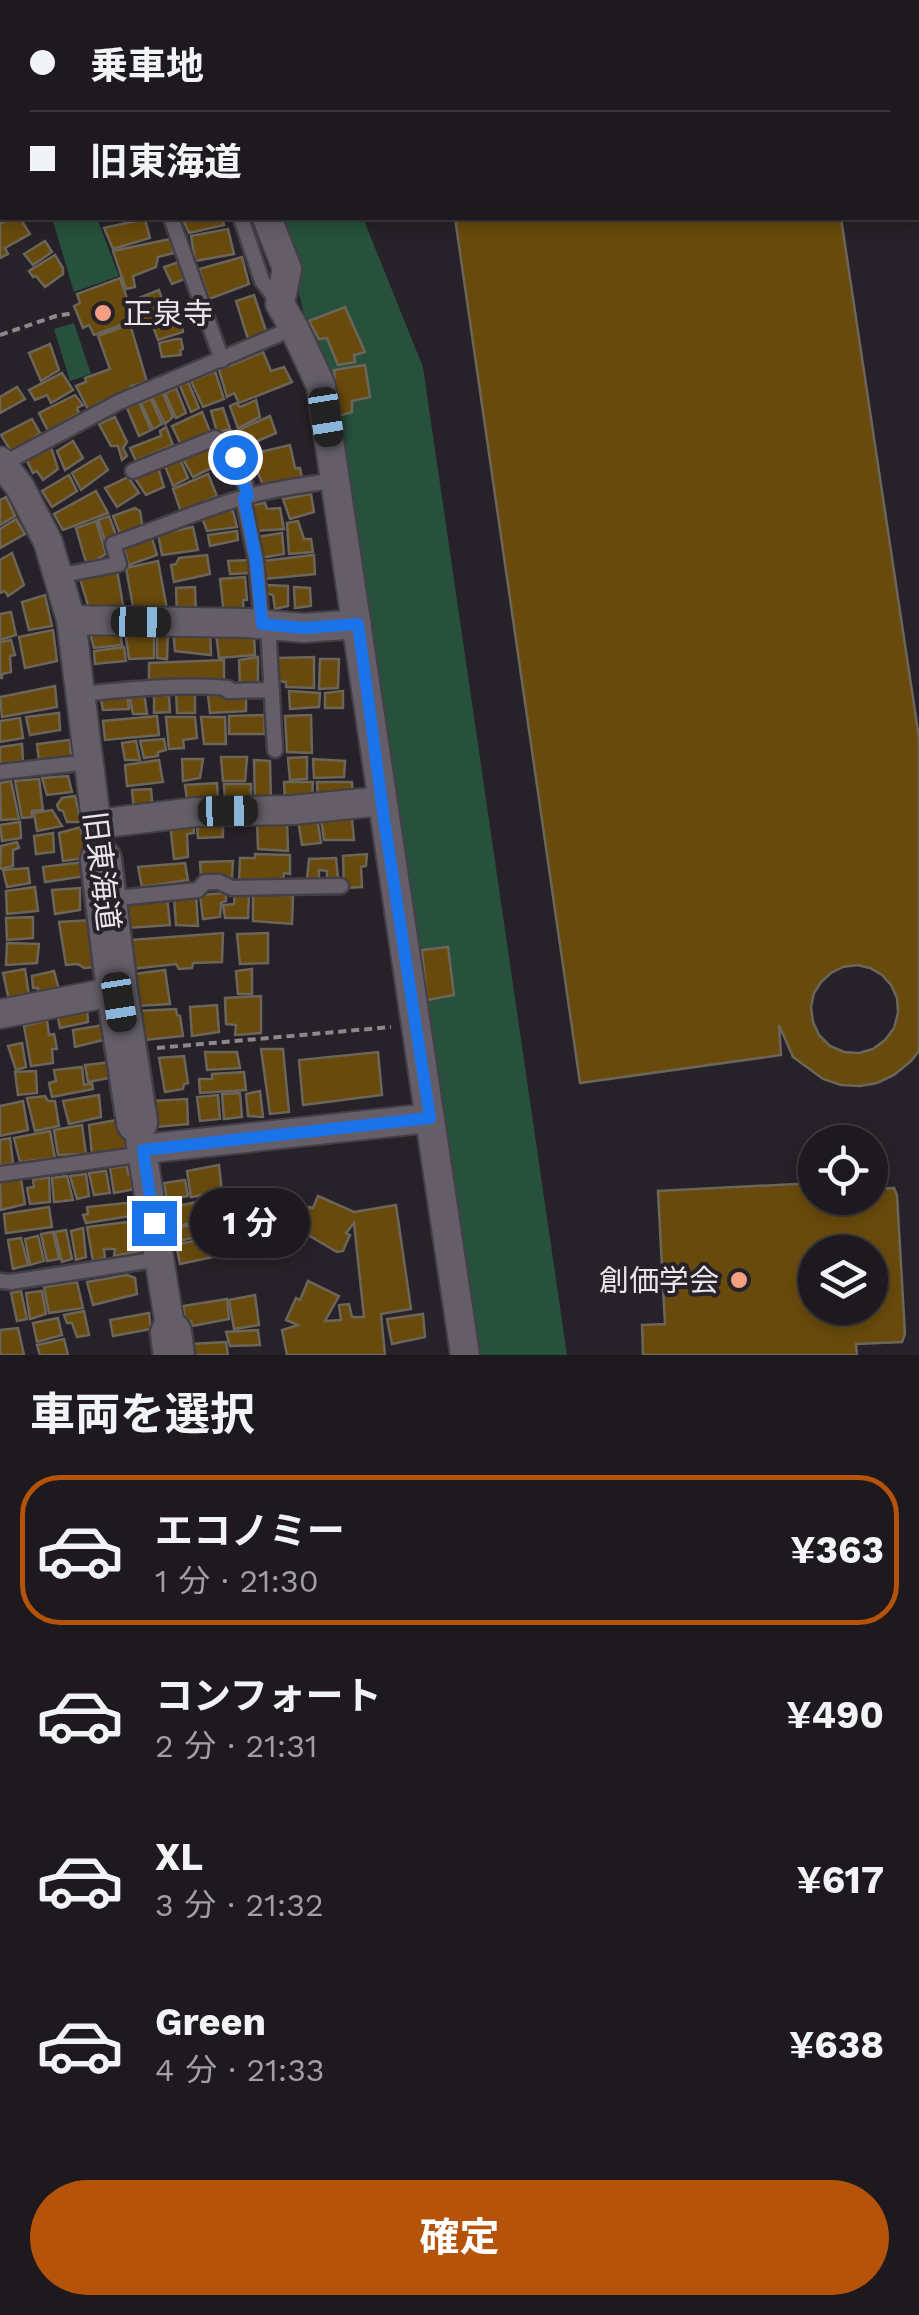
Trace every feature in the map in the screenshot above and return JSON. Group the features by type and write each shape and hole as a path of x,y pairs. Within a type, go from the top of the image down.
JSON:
{"street":[{"path":"269,220 287,269 287,316 320,386 465,1355"},
{"name":"旧東海道","path":"1,464 20,487 41,528 71,620 117,991 173,1344"},
{"path":"71,620 304,628 358,624"},
{"path":"101,861 196,812 293,810 382,801"},
{"path":"0,1014 117,991"},
{"path":"140,1136 430,1118"}],"lane":[{"path":"172,220 222,360"},
{"path":"1,464 120,402 222,360 287,316 262,280 242,220"},
{"path":"133,470 215,438 226,444 235,457 246,497 265,625 275,750"},
{"path":"58,576 119,564 113,544 246,497 335,480"},
{"path":"80,694 184,686 272,690"},
{"path":"0,772 89,762"},
{"path":"101,861 198,890 206,882 232,888 341,886"},
{"path":"0,1174 130,1156 140,1136"},
{"path":"0,1281 160,1260"}],"path":[{"path":"0,335 74,313"},
{"path":"127,1050 416,1025"}],"green space":[{"path":"53,220 98,220 119,276 74,292"},
{"path":"280,220 364,220 423,367 567,1355 474,1355 307,326"},
{"path":"74,323 91,374 70,381 54,329"}],"building":[{"path":"21,220 30,234 5,248 8,254 0,258 0,224"},
{"path":"145,220 150,238 113,249 104,228"},
{"path":"223,220 224,225 189,233 184,222"},
{"path":"455,220 841,220 919,738 919,1051 894,1075 860,1086 823,1079 793,1057 779,1025 781,1055 580,1083","holes":["857,965 882,975 897,998 894,1028 873,1049 859,1053 830,1046 813,1022 811,1007 821,982 843,967"]},
{"path":"228,229 234,254 195,261 191,236"},
{"path":"170,239 174,253 158,257 156,267 133,276 135,287 126,289 113,251"},
{"path":"45,241 52,252 33,265 24,254"},
{"path":"55,255 63,274 45,287 29,271"},
{"path":"242,257 249,284 209,299 199,269"},
{"path":"179,262 185,279 172,284 164,267"},
{"name":"正泉寺","path":"120,278 132,321 94,335 89,325 83,328 74,306 80,303 77,294"},
{"path":"159,290 167,317 139,328 129,302"},
{"path":"254,295 267,334 248,339 236,301"},
{"path":"345,307 365,352 354,355 355,362 338,365 327,338 319,339 309,321"},
{"path":"180,318 183,332 158,340 153,326"},
{"path":"130,324 147,382 98,403 98,409 90,413 76,386 86,382 85,378 110,369 98,336"},
{"path":"181,339 181,355 162,357 159,343"},
{"path":"50,344 59,370 41,381 29,353"},
{"path":"263,352 271,371 284,367 292,382 239,403 234,393 227,397 219,370"},
{"path":"365,365 370,397 352,401 352,412 338,416 334,370"},
{"path":"215,371 224,399 203,407 191,381"},
{"path":"62,373 73,390 51,403 47,395 35,400 29,390"},
{"path":"188,382 199,408 191,412 180,386"},
{"path":"17,387 25,399 0,413 0,397"},
{"path":"176,388 186,413 176,418 165,393"},
{"path":"163,393 173,417 165,424 152,397"},
{"path":"75,395 83,405 77,408 79,413 48,431 39,413"},
{"path":"151,399 162,424 153,429 141,403"},
{"path":"256,400 260,417 238,428 230,406 236,403 240,407"},
{"path":"139,402 151,430 139,436 127,408"},
{"path":"223,408 230,429 217,432 211,411"},
{"path":"202,412 211,434 181,445 172,426"},
{"path":"270,416 276,433 244,447 246,454 241,456 234,432"},
{"path":"115,417 127,442 123,448 127,456 122,460 118,446 111,446 99,424"},
{"path":"32,419 40,433 12,453 1,435"},
{"path":"166,427 173,445 136,461 130,448 161,436 160,431"},
{"path":"73,441 83,458 65,470 57,451"},
{"path":"214,445 222,463 193,477 183,459"},
{"path":"290,445 295,468 300,468 302,478 279,487 277,481 263,485 248,449 254,447 256,453"},
{"path":"51,447 58,469 43,480 37,471 33,473 26,459"},
{"path":"100,456 108,470 81,490 72,473"},
{"path":"180,459 188,478 173,486 165,466"},
{"path":"158,467 164,487 146,495 134,477"},
{"path":"208,474 217,496 181,512 173,489"},
{"path":"69,475 77,491 52,507 42,491"},
{"path":"128,477 139,493 117,507 105,488"},
{"path":"96,491 108,513 63,530 54,514"},
{"path":"311,494 314,512 290,519 283,499"},
{"path":"6,497 15,516 0,525 0,500"},
{"path":"265,503 267,509 280,508 284,529 255,531 250,505"},
{"path":"135,508 140,511 143,529 122,539 113,516"},
{"path":"233,511 237,527 207,531 201,515"},
{"path":"109,516 116,535 105,541 98,520"},
{"path":"16,519 25,534 0,548 0,529"},
{"path":"96,521 106,554 89,564 76,528"},
{"path":"298,521 304,539 311,539 313,552 289,554 287,523"},
{"path":"193,527 198,550 162,555 158,534"},
{"path":"237,531 238,540 210,546 208,535"},
{"path":"282,533 284,554 260,558 256,537"},
{"path":"152,538 157,555 129,565 123,545"},
{"path":"12,553 24,585 8,596 5,591 0,593 0,560"},
{"path":"207,555 210,574 174,582 171,565 179,558"},
{"path":"314,555 315,574 265,579 262,561"},
{"path":"250,560 251,573 230,574 228,561"},
{"path":"158,561 167,609 135,618 126,568"},
{"path":"117,570 124,611 91,615 80,579"},
{"path":"245,577 244,614 224,615 220,579"},
{"path":"265,585 288,586 288,606 275,609 273,595 265,593"},
{"path":"195,587 196,615 177,616 176,588"},
{"path":"294,587 310,588 311,606 295,608"},
{"path":"45,595 52,626 29,630 22,602"},
{"path":"11,612 16,635 0,640 0,614"},
{"path":"173,628 210,630 211,655 175,651"},
{"path":"53,630 57,661 25,668 19,637"},
{"path":"120,631 122,645 94,648 90,633"},
{"path":"125,631 154,631 154,658 129,659"},
{"path":"157,631 168,631 167,659 157,658"},
{"path":"216,633 254,636 255,655 219,658"},
{"path":"11,640 15,655 10,656 11,672 0,678 0,642"},
{"path":"124,647 126,661 95,664 94,651"},
{"path":"258,657 258,686 240,688 239,660"},
{"path":"314,657 314,688 286,687 286,682 277,681 278,658"},
{"path":"320,659 339,659 338,688 319,689"},
{"path":"224,660 224,681 149,683 149,663"},
{"path":"55,686 57,707 2,717 0,697"},
{"path":"176,690 195,690 195,713 177,713"},
{"path":"289,691 320,693 319,707 290,709"},
{"path":"343,691 343,708 325,708 325,693"},
{"path":"144,693 147,714 133,714 129,694"},
{"path":"127,694 129,709 103,710 100,695"},
{"path":"154,694 169,696 170,712 154,713"},
{"path":"208,695 246,695 246,711 210,713"},
{"path":"59,713 60,730 30,735 26,717"},
{"path":"264,715 265,734 229,734 229,716"},
{"path":"311,715 312,753 287,752 285,716"},
{"path":"157,716 159,735 105,740 103,721"},
{"path":"166,717 195,717 197,738 183,740 184,748 169,749"},
{"path":"201,717 225,717 226,744 204,744"},
{"path":"20,718 23,738 0,742 0,721"},
{"path":"164,739 166,750 144,758 140,741"},
{"path":"70,740 71,757 39,762 37,744"},
{"path":"136,741 140,760 125,760 122,743"},
{"path":"22,744 23,761 0,764 0,747"},
{"path":"221,757 247,757 245,781 223,781"},
{"path":"307,757 307,779 290,780 288,758"},
{"path":"182,759 203,759 200,778 183,781"},
{"path":"313,759 345,761 344,777 314,778"},
{"path":"159,760 163,782 127,786 125,765"},
{"path":"254,760 270,761 271,803 255,802"},
{"path":"68,776 72,792 47,795 42,778"},
{"path":"39,779 43,810 22,818 15,781"},
{"path":"11,781 19,819 1,820 0,783"},
{"path":"284,782 313,782 312,798 285,800"},
{"path":"317,782 352,782 353,799 318,803"},
{"path":"217,783 218,799 188,807 185,785"},
{"path":"224,784 251,784 251,803 225,805"},
{"path":"151,789 153,812 134,811 132,790"},
{"path":"75,796 81,822 67,822 57,805 62,798"},
{"path":"351,808 354,840 324,840 320,812"},
{"path":"52,810 62,826 37,831 34,813"},
{"path":"316,812 321,843 302,845 297,814"},
{"path":"196,816 223,817 223,837 198,838"},
{"path":"257,820 287,820 288,851 258,849"},
{"path":"20,822 21,838 2,841 0,825"},
{"path":"193,822 194,833 187,834 188,857 174,859 170,824"},
{"path":"81,827 85,858 63,861 59,833"},
{"path":"53,833 54,852 36,854 34,836"},
{"path":"17,842 13,866 0,869 1,846"},
{"path":"255,854 290,855 290,874 284,873 283,885 239,883 240,858 255,858"},
{"path":"367,854 366,866 361,867 362,887 344,888 343,856"},
{"path":"336,858 338,878 327,878 327,871 319,870 319,880 307,879 309,859"},
{"path":"233,861 232,877 201,878 200,862"},
{"path":"84,862 86,876 45,882 43,867"},
{"path":"185,863 188,880 142,887 138,867"},
{"path":"28,868 30,883 7,887 3,870"},
{"path":"35,887 38,911 7,914 6,891"},
{"path":"80,888 80,910 55,914 52,890"},
{"path":"226,893 220,917 203,919 200,895"},
{"path":"235,893 249,894 248,918 225,918 223,905 234,904"},
{"path":"253,893 293,896 292,924 253,921"},
{"path":"196,895 198,926 176,925 174,897"},
{"path":"167,896 170,925 128,928 125,901"},
{"path":"33,917 33,938 7,940 6,918"},
{"path":"92,920 96,967 66,965 59,922"},
{"path":"223,933 222,962 193,963 192,968 179,969 176,964 131,969 131,940"},
{"path":"268,933 268,963 240,964 237,934"},
{"path":"7,943 39,944 37,963 6,965"},
{"path":"448,947 454,995 427,1000 422,950"},
{"path":"25,969 30,1002 10,1005 3,973"},
{"path":"252,969 252,994 238,994 236,971"},
{"path":"165,970 170,1004 137,1006 134,974"},
{"path":"54,971 60,993 39,998 32,976"},
{"path":"261,996 261,1033 235,1035 236,1025 226,1024 225,998"},
{"path":"217,1005 219,1032 192,1036 190,1007"},
{"path":"87,1007 88,1022 60,1028 57,1013"},
{"path":"176,1009 183,1036 144,1040 143,1020 136,1020 135,1011"},
{"path":"47,1020 57,1049 52,1049 53,1063 31,1066 24,1026"},
{"path":"104,1025 107,1039 75,1047 73,1030"},
{"path":"22,1043 26,1067 16,1070 8,1046"},
{"path":"261,1049 283,1049 289,1112 270,1114"},
{"path":"205,1052 237,1052 240,1068 207,1070"},
{"path":"378,1052 382,1095 303,1105 299,1060"},
{"path":"184,1056 188,1083 183,1089 165,1092 159,1058"},
{"path":"112,1062 114,1077 88,1082 85,1065"},
{"path":"82,1067 84,1085 92,1083 93,1089 52,1097 49,1083 56,1081 54,1070"},
{"path":"36,1071 37,1093 18,1095 15,1072"},
{"path":"244,1072 246,1090 200,1093 199,1079"},
{"path":"260,1091 263,1117 248,1116 246,1094"},
{"path":"240,1093 242,1117 224,1119 222,1094"},
{"path":"99,1095 101,1117 69,1124 63,1101"},
{"path":"218,1095 220,1119 200,1121 197,1097"},
{"path":"45,1096 48,1101 55,1101 59,1126 35,1131 27,1098"},
{"path":"187,1099 188,1124 156,1127 153,1101"},
{"path":"23,1101 28,1130 0,1136 0,1106"},
{"path":"122,1119 128,1152 92,1155 89,1125"},
{"path":"82,1125 86,1154 58,1155 54,1130"},
{"path":"50,1131 55,1158 20,1162 14,1138"},
{"path":"10,1138 13,1163 0,1166 0,1140"},
{"path":"219,1165 222,1192 191,1197 187,1171"},
{"path":"127,1166 135,1189 114,1193 110,1168"},
{"path":"106,1171 110,1193 94,1195 89,1173"},
{"path":"86,1174 89,1196 77,1199 70,1176"},
{"path":"67,1176 73,1200 54,1202 52,1178"},
{"path":"49,1177 50,1202 30,1204 27,1188 34,1187 33,1180"},
{"path":"21,1179 25,1204 1,1210 0,1182"},
{"path":"185,1180 188,1196 167,1200 164,1183"},
{"name":"創価学会","path":"798,1184 798,1215 888,1215 888,1188 894,1188 905,1334 902,1342 856,1344 857,1355 643,1355 642,1325 665,1324 658,1191"},
{"path":"225,1196 229,1216 172,1227 168,1208"},
{"path":"318,1196 354,1212 396,1205 411,1309 381,1314 385,1355 287,1355 282,1330 298,1325 286,1320 308,1281 339,1296 325,1321 341,1320 339,1305 349,1304 352,1317 364,1317 354,1223 346,1233 350,1235 343,1251 337,1252 303,1232 309,1207 313,1208"},
{"path":"135,1202 137,1215 86,1223 83,1215 88,1214 87,1207"},
{"path":"49,1207 52,1227 6,1233 4,1214"},
{"path":"222,1220 223,1232 177,1241 173,1228"},
{"path":"136,1221 140,1251 114,1256 115,1249 104,1249 105,1258 93,1261 87,1227"},
{"path":"83,1228 86,1257 76,1260 71,1231"},
{"path":"66,1230 72,1259 62,1262 55,1232"},
{"path":"53,1232 59,1259 47,1261 41,1234"},
{"path":"38,1236 44,1261 30,1265 25,1239"},
{"path":"226,1236 227,1254 180,1264 176,1244"},
{"path":"21,1238 28,1265 13,1269 8,1240"},
{"path":"127,1275 135,1278 137,1294 93,1305 87,1282"},
{"path":"77,1282 83,1308 49,1313 44,1287"},
{"path":"21,1291 27,1319 17,1321 11,1293"},
{"path":"42,1291 46,1314 30,1319 26,1293"},
{"path":"255,1295 259,1325 234,1329 229,1300"},
{"path":"227,1299 229,1319 192,1326 191,1321 185,1320 183,1306"},
{"path":"84,1311 89,1335 77,1337 64,1315"},
{"path":"149,1313 151,1329 113,1336 110,1320"},
{"path":"423,1314 425,1337 392,1344 387,1319"},
{"path":"58,1318 62,1335 37,1342 33,1323"},
{"path":"18,1328 24,1355 0,1355 0,1330"},
{"path":"258,1330 260,1345 230,1346 226,1332"},
{"path":"64,1339 68,1355 40,1355 37,1345"},
{"path":"226,1342 228,1355 192,1355 190,1344"}],"place":[{"name":"正泉寺","path":"103,313"},
{"name":"創価学会","path":"739,1280"}],"route":[{"path":"154,1223 143,1150 430,1118 358,624 304,628 262,624 256,560 244,498 248,496 235,457"}]}
